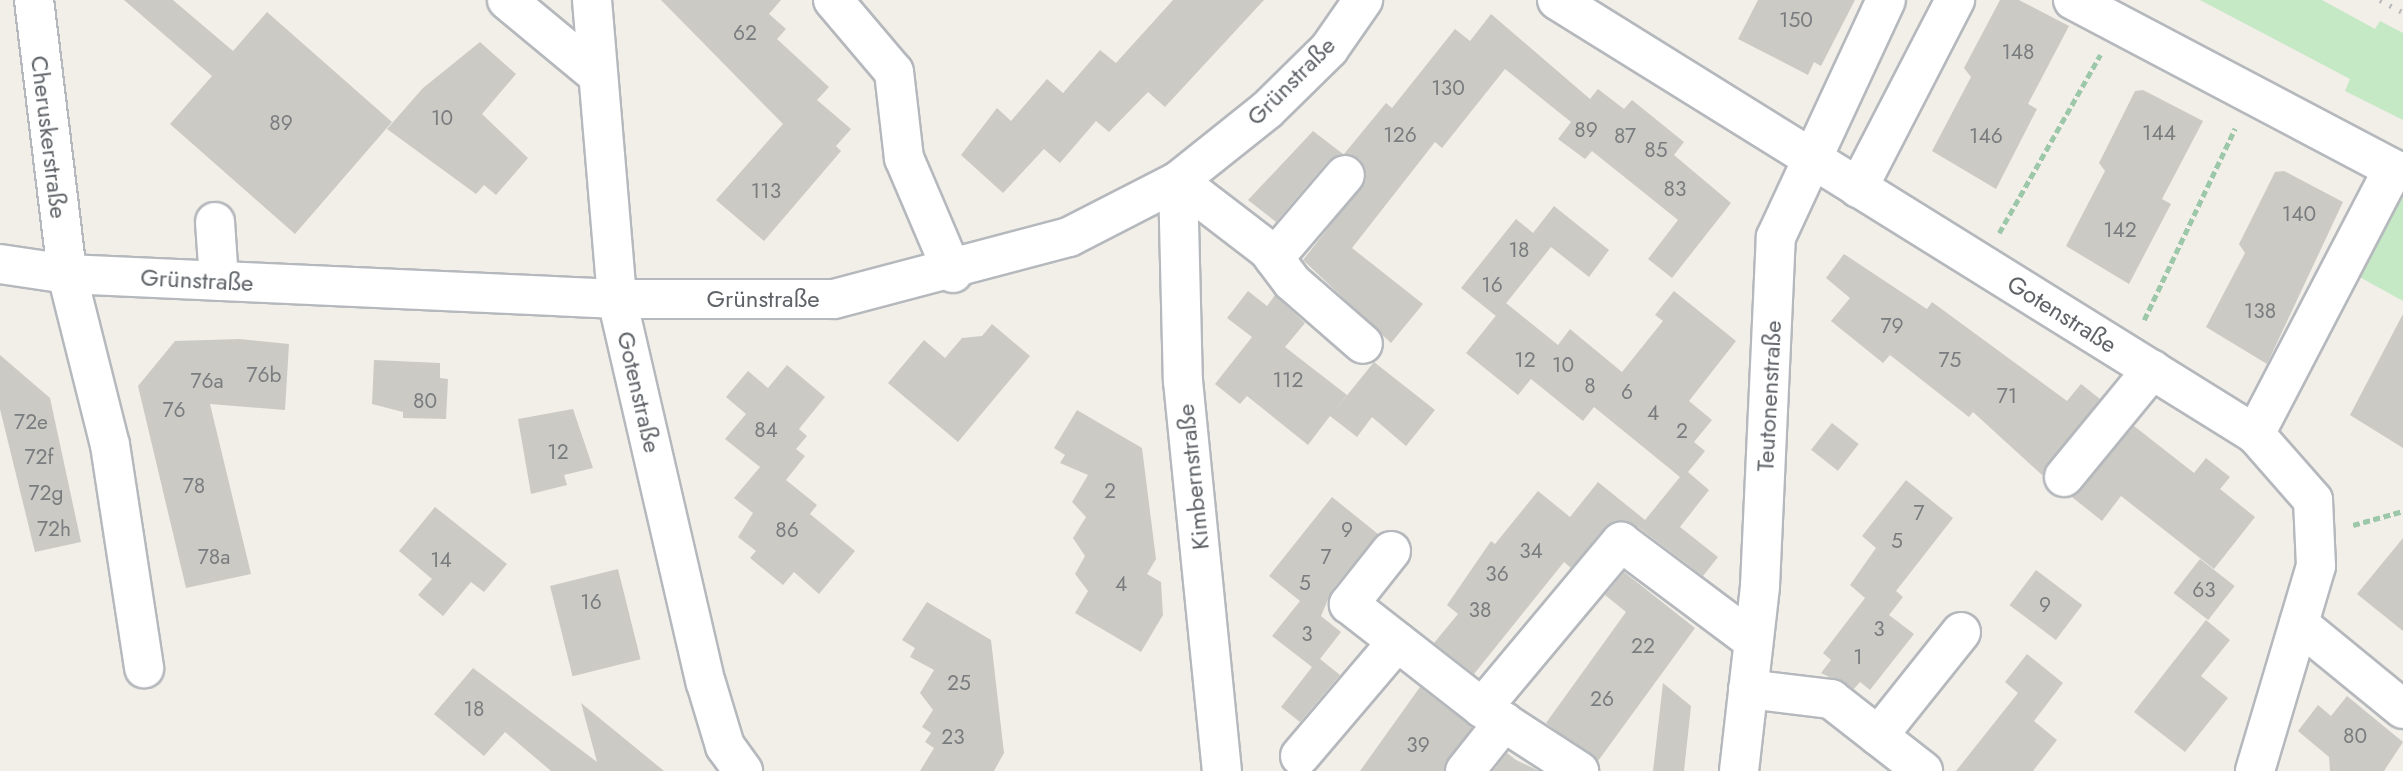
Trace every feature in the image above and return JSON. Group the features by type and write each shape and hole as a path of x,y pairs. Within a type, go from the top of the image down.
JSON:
{"street":[{"name":"Cheruskerstraße","path":"34,0 67,274"},
{"path":"506,0 596,74"},
{"name":"Gotenstraße","path":"592,0 596,74 617,299 706,683 725,746 743,771"},
{"path":"833,0 894,72 904,158 953,273"},
{"name":"Grünstraße","path":"0,264 67,274 617,299 834,299 953,273 1069,237 1178,181 1267,110 1329,49 1363,0"},
{"name":"Gotenstraße","path":"1557,0 2255,434 2314,500"},
{"name":"Teutonenstraße","path":"1739,771 1752,640 1776,237 1886,0"},
{"path":"1858,188 1955,0"},
{"path":"2073,0 2393,169 2255,434"},
{"path":"1274,258 1345,175"},
{"path":"1178,181 1221,209 1363,344"},
{"name":"Kimbernstraße","path":"1178,181 1183,382 1222,771"},
{"path":"215,222 219,281"},
{"path":"67,274 110,445 144,668"},
{"path":"2064,477 2140,363"},
{"path":"2255,771 2316,566 2314,500"},
{"path":"1465,771 1493,715 1621,542 1752,640"},
{"path":"1391,551 1349,604 1493,715 1579,771"},
{"path":"2299,624 2403,709"},
{"path":"1878,736 1961,632"},
{"path":"1300,756 1397,642"},
{"path":"1748,689 1831,699 1923,771"}],"path":[{"path":"1981,264 2117,24"},
{"path":"2140,363 2252,94"},
{"path":"2314,500 2354,526 2403,510"}],"green space":[{"path":"2200,0 2322,0 2375,29 2380,21 2403,33 2403,120 2345,91 2350,79"},
{"path":"2403,182 2403,301 2356,275"}],"building":[{"path":"124,0 173,0 233,51 267,12 392,122 295,234 170,124 212,76"},
{"path":"661,0 781,0 769,14 786,29 777,39 829,87 817,100 851,129 836,146 841,151 764,241 716,200 783,124"},
{"path":"1173,0 1264,0 1165,107 1148,92 1109,132 1096,121 1060,163 1044,149 1003,193 961,155 997,108 1011,121 1047,79 1063,93 1100,50 1116,63"},
{"path":"1758,0 1855,0 1821,66 1814,62 1808,75 1738,39"},
{"path":"2000,0 2019,0 2069,26 2028,104 2037,109 1996,189 1932,151 1971,77 1964,68"},
{"path":"1491,14 1590,99 1598,89 1624,109 1632,100 1684,142 1674,155 1731,203 1672,278 1648,259 1678,220 1592,151 1585,159 1558,139 1571,122 1505,69 1442,148 1435,142 1352,248 1423,304 1391,343 1303,260 1366,180 1360,159 1344,154 1386,103 1392,108 1455,29 1470,41"},
{"path":"480,42 516,74 482,114 528,158 496,195 484,185 476,194 387,129 423,88"},
{"path":"2143,90 2203,121 2162,199 2171,204 2129,284 2066,246 2105,171 2099,163 2135,91"},
{"path":"1313,131 1343,154 1328,161 1276,222 1248,200"},
{"path":"2284,171 2343,202 2267,364 2206,327 2245,253 2239,244 2275,172"},
{"path":"1554,206 1609,250 1589,277 1551,247 1496,316 1461,288 1516,219 1533,233"},
{"path":"1844,254 1927,309 1932,302 2067,401 2081,384 2100,399 2042,475 1973,412 1969,417 1890,355 1883,363 1831,321 1850,298 1826,278"},
{"path":"1248,291 1267,306 1275,295 1305,323 1285,347 1347,395 1332,414 1374,362 1435,410 1406,446 1372,417 1357,437 1330,416 1308,445 1247,396 1240,404 1215,384 1252,337 1227,318"},
{"path":"1674,291 1736,341 1689,401 1712,420 1694,442 1705,451 1688,472 1709,490 1680,527 1718,557 1703,576 1634,524 1613,522 1571,568 1564,562 1474,674 1434,643 1458,614 1447,605 1491,541 1495,544 1538,491 1570,517 1598,482 1645,520 1680,477 1594,407 1583,421 1531,379 1518,395 1466,353 1506,303 1558,345 1570,329 1622,372 1663,321 1655,315"},
{"path":"2403,314 2403,448 2350,415"},
{"path":"992,324 1030,356 958,442 888,383 924,340 945,358 962,338 982,336"},
{"path":"240,339 289,344 285,410 210,404 251,574 186,588 138,386 175,341"},
{"path":"0,355 50,398 81,542 35,552 0,409"},
{"path":"374,360 440,363 440,378 448,379 446,419 403,418 403,412 372,404"},
{"path":"787,365 825,397 799,429 807,436 796,449 805,456 786,480 817,505 810,514 855,551 819,594 794,572 783,585 750,558 756,551 738,537 753,513 734,498 760,467 725,439 746,414 726,397 748,371 768,388"},
{"path":"573,409 593,468 564,475 567,485 531,494 518,419"},
{"path":"1077,410 1142,448 1156,559 1147,574 1161,582 1163,615 1141,652 1075,613 1088,591 1075,574 1085,556 1073,538 1086,517 1072,502 1088,475 1060,463 1065,455 1054,448"},
{"path":"1832,423 1859,444 1838,471 1811,450"},
{"path":"2134,426 2194,473 2206,458 2230,477 2220,489 2255,517 2214,569 2121,496 2102,521 2072,497"},
{"path":"1906,480 1953,518 1896,591 1903,597 1889,615 1914,634 1870,690 1860,682 1854,689 1821,673 1831,660 1823,653 1865,598 1850,585 1876,548 1862,536"},
{"path":"1332,497 1378,534 1332,590 1321,616 1341,632 1320,659 1340,675 1300,722 1281,707 1312,667 1272,636 1300,601 1269,576"},
{"path":"435,507 507,564 484,592 471,582 443,616 418,595 432,579 399,551"},
{"path":"2403,538 2403,631 2357,594"},
{"path":"2200,559 2235,586 2208,620 2174,593"},
{"path":"618,569 640,659 573,676 550,586"},
{"path":"2036,570 2082,605 2056,640 2010,605"},
{"path":"1624,572 1695,628 1598,761 1546,723 1626,612 1605,595"},
{"path":"927,602 991,640 1004,753 994,771 920,771 934,748 925,742 931,733 922,727 933,710 920,693 934,670 910,657 915,648 902,640"},
{"path":"2206,620 2230,640 2201,676 2228,698 2185,752 2134,712"},
{"path":"2027,654 2063,683 2034,721 2057,740 2033,771 1956,771 2018,693 2005,682"},
{"path":"473,668 597,762 581,703 664,771 551,771 505,732 484,756 434,714"},
{"path":"1663,683 1691,706 1684,771 1653,771"},
{"path":"1420,687 1472,727 1444,771 1360,771"},
{"path":"2347,696 2403,742 2384,771 2330,771 2329,757 2298,731 2318,705 2331,716"},
{"path":"1507,753 1516,760 1539,771 1493,771"}],"railway":[{"path":"2380,0 2403,12"}]}
